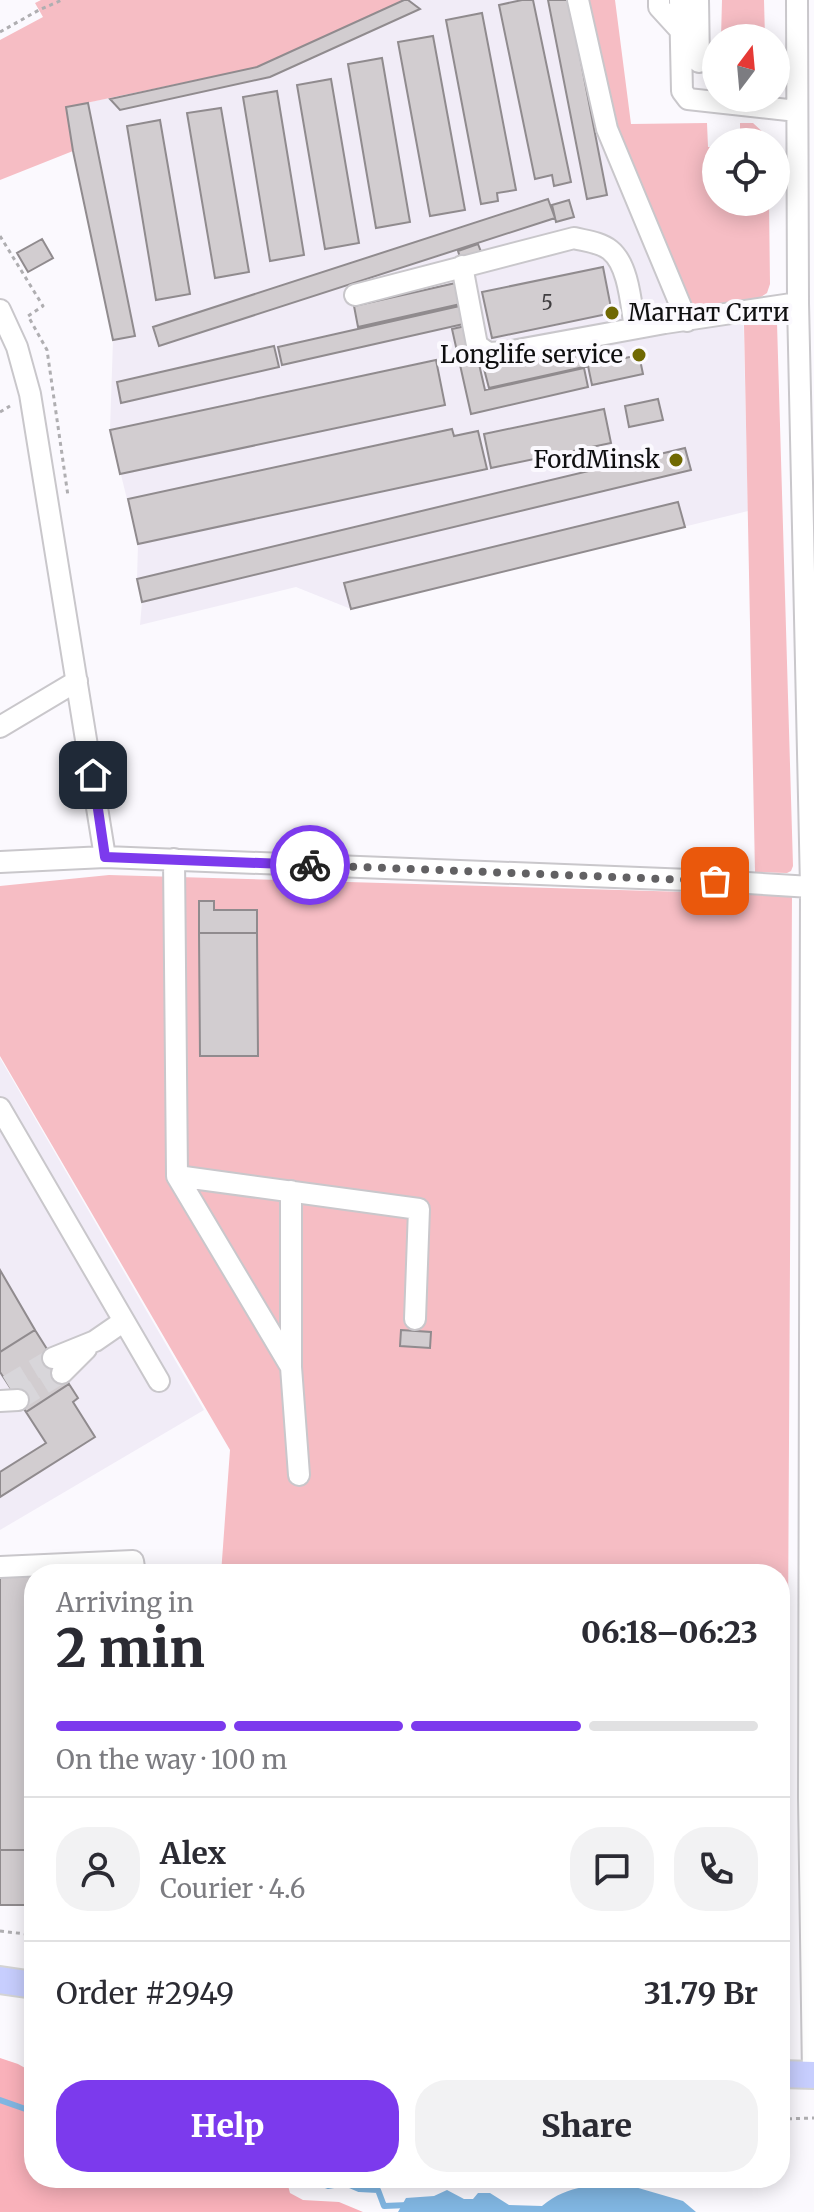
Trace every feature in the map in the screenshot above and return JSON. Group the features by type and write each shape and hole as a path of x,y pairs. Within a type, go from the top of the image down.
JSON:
{"main road":[{"path":"0,1980 24,1984"},
{"path":"790,2074 814,2075"}],"street":[{"path":"578,0 607,129 687,321"},
{"path":"659,0 659,7 680,30 699,62"},
{"path":"680,0 680,30"},
{"path":"698,0 699,62 682,91 688,99 797,111"},
{"path":"797,0 798,303 811,887 809,1798 814,2075"},
{"path":"790,73 797,74"},
{"path":"355,295 574,238 597,243 610,250 622,264 635,328"},
{"path":"462,266 477,345 488,353 798,303"},
{"path":"0,310 17,347 30,394 105,857"},
{"path":"0,727 77,681"},
{"path":"0,862 105,857 174,859 811,887"},
{"path":"174,859 177,1176 291,1367"},
{"path":"0,1108 159,1381"},
{"path":"177,1176 419,1209 415,1319"},
{"path":"291,1191 291,1367 299,1475"},
{"path":"58,1366 124,1321"},
{"path":"66,1564 133,1561 133,1564"},
{"path":"0,1567 24,1566"}],"path":[{"path":"0,32 62,0"},
{"path":"0,236 6,246"},
{"path":"0,1931 24,1934"},
{"path":"790,2119 814,2118"}],"shaded area":[{"path":"41,0 404,0 257,67 67,107 73,151 0,180 0,40 43,17 35,3"},
{"path":"404,0 588,0 619,134 688,301 707,308 743,302 748,511 351,609 296,587 140,625 142,602 137,579 138,544 110,430 113,340 66,107 257,67"},
{"path":"588,0 615,0 631,124 707,123 707,128 702,128 702,216 769,216 770,284 767,293 758,299 707,307 697,306 688,300 620,134"},
{"path":"722,0 764,0 765,24 721,24"},
{"path":"740,123 753,123 758,128 740,128"},
{"path":"777,323 793,866 787,873 755,872 744,325"},
{"path":"109,875 792,895 788,1564 222,1564 230,1450 0,1056 0,886"},
{"path":"0,1058 204,1410 0,1530"},
{"path":"0,2058 24,2067 24,2188 289,2188 290,2193 303,2200 339,2202 363,2212 0,2212"}],"water":[{"path":"638,2188 683,2201 696,2212 398,2212 406,2198 434,2196 447,2190 464,2199 473,2199 478,2193 490,2193 509,2205 542,2206 573,2190"}],"building":[{"path":"404,0 420,9 270,77 120,110 110,99 257,67"},
{"path":"533,0 571,182 554,186 552,175 535,179 499,5"},
{"path":"548,0 569,0 607,195 587,199"},
{"path":"482,13 516,190 497,193 498,201 481,204 446,20"},
{"path":"433,36 465,210 430,216 398,42"},
{"path":"382,58 410,222 376,228 348,64"},
{"path":"331,79 359,243 325,249 297,85"},
{"path":"277,91 304,255 270,261 243,97"},
{"path":"88,103 135,336 113,340 66,107"},
{"path":"221,108 249,272 215,278 187,113"},
{"path":"160,120 190,294 156,300 127,126"},
{"path":"548,199 555,218 159,346 153,327"},
{"path":"569,200 574,217 556,222 552,205"},
{"path":"42,239 53,258 28,272 17,253"},
{"path":"478,244 483,257 462,264 458,251"},
{"path":"603,267 612,313 492,338 482,292"},
{"path":"460,282 465,303 358,327 354,306"},
{"path":"464,305 468,323 282,365 278,347"},
{"path":"470,325 485,390 584,368 588,387 471,414 452,329"},
{"path":"274,346 279,367 121,403 117,382"},
{"path":"583,347 588,366 489,388 484,369"},
{"path":"639,355 643,374 592,385 588,366"},
{"path":"436,360 445,405 120,474 110,430"},
{"path":"658,399 663,420 629,427 625,406"},
{"path":"604,409 611,443 491,468 484,434"},
{"path":"452,429 454,436 478,431 487,469 138,544 128,499"},
{"path":"685,448 691,470 142,602 137,579"},
{"path":"678,502 685,527 351,609 344,583"},
{"path":"199,901 214,901 214,910 257,910 257,933 199,933"},
{"path":"199,933 257,933 258,1056 200,1056"},
{"path":"0,1270 35,1330 0,1352"},
{"path":"35,1330 69,1384 26,1412 0,1372 0,1352"},
{"path":"401,1330 431,1332 430,1348 400,1346"},
{"path":"69,1384 78,1398 73,1402 95,1437 0,1497 0,1472 46,1443 26,1412"},
{"path":"0,1572 24,1572 24,1850 0,1850"},
{"path":"0,1850 24,1850 24,1905 0,1905"}],"waterway":[{"path":"0,2100 24,2108"},
{"path":"357,2188 378,2190 384,2206 408,2205"}],"tunnel":[{"path":"8,1385 53,1358"},
{"path":"18,1400 62,1373"}],"way so far":[{"path":"310,865 715,881"}],"place":[{"name":"Магнат Cити","path":"612,313"},
{"name":"Longlife service","path":"639,355"},
{"name":"FordMinsk","path":"676,460"}],"route":[{"path":"93,775 105,857 310,865"}]}
